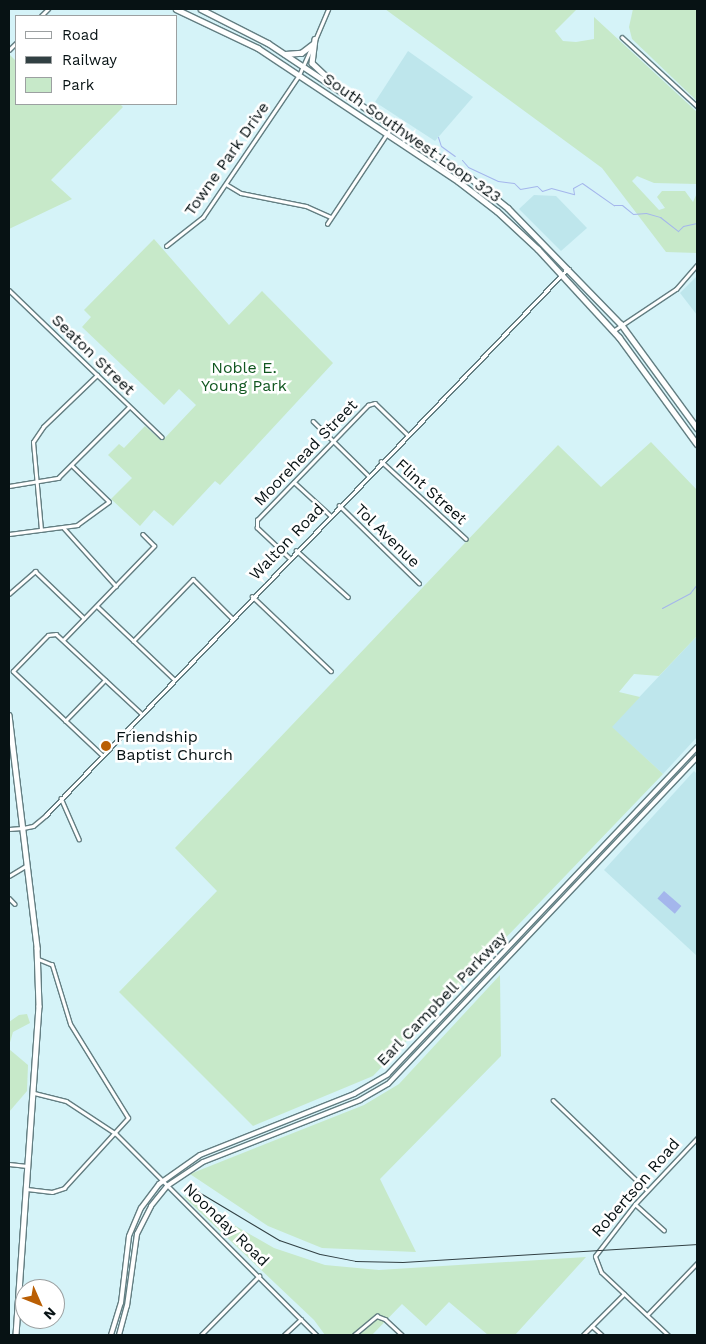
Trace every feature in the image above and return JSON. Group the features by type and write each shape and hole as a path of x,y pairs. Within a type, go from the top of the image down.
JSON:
{"main road":[{"name":"South Southwest Loop 323","path":"176,9 236,35 299,75 490,205 562,274 613,331 697,444"},
{"name":"South Southwest Loop 323","path":"201,9 253,34 304,66 490,193 568,267 620,324 697,428"},
{"path":"285,54 299,54 314,41"},
{"path":"314,41 311,59 313,66 345,94"},
{"path":"9,715 37,959 39,1014 16,1335"},
{"name":"Earl Campbell Parkway","path":"111,1335 121,1302 123,1266 136,1217 162,1181 200,1155 359,1092 394,1069 697,747"},
{"name":"Earl Campbell Parkway","path":"119,1335 127,1306 130,1266 141,1223 167,1186 203,1162 360,1100 399,1074 697,757"},
{"path":"550,904 554,909"},
{"path":"394,1069 399,1074"},
{"path":"123,1266 130,1266"}],"street":[{"path":"299,75 328,9"},
{"path":"622,37 697,106"},
{"name":"Towne Park Drive","path":"166,246 198,223 299,75"},
{"path":"327,224 392,126"},
{"path":"226,184 241,193 306,206 331,218"},
{"path":"613,331 620,324 676,289 697,265"},
{"name":"Walton Road","path":"22,828 35,825 568,267"},
{"name":"Seaton Street","path":"9,290 162,437"},
{"path":"41,530 32,450 37,434 97,375"},
{"name":"Moorehead Street","path":"289,558 257,528 257,520 372,403 407,434"},
{"path":"9,486 58,478 130,406"},
{"path":"313,422 368,475"},
{"name":"Flint Street","path":"381,462 466,539"},
{"path":"9,534 64,528 82,524 109,502 72,466"},
{"path":"294,482 330,515"},
{"name":"Tol Avenue","path":"339,505 419,583"},
{"path":"64,528 116,586"},
{"path":"63,640 154,546 143,534"},
{"path":"296,550 348,597"},
{"path":"9,594 35,571 85,618"},
{"path":"133,641 193,580 232,618"},
{"path":"252,596 331,671"},
{"path":"96,606 174,680"},
{"path":"13,672 52,633 63,640 141,714"},
{"path":"9,672 13,672 102,755"},
{"path":"65,721 105,680"},
{"path":"61,798 79,839"},
{"path":"9,829 22,828"},
{"path":"9,876 27,865"},
{"path":"9,898 15,904"},
{"path":"27,1189 52,1192 64,1188 127,1123 128,1115 70,1024 52,965 37,959"},
{"name":"Noonday Road","path":"34,1093 66,1101 116,1134 316,1335"},
{"path":"553,1100 647,1190"},
{"name":"Robertson Road","path":"624,1294 599,1270 596,1256 635,1204 697,1138"},
{"path":"9,1164 29,1166"},
{"path":"635,1204 664,1230"},
{"path":"647,1315 697,1263"},
{"path":"201,1335 259,1276"},
{"path":"583,1335 624,1294 668,1335"},
{"path":"354,1335 370,1319 379,1317 402,1335"},
{"path":"284,1335 301,1318"},
{"path":"592,1326 602,1335"}],"shaded area":[{"path":"408,51 473,97 435,141 375,102"},
{"path":"534,195 556,196 587,228 561,251 519,209"},
{"path":"697,276 697,315 680,293"},
{"path":"697,636 697,737 663,774 611,727"},
{"path":"694,771 697,774 697,956 604,870"}],"green space":[{"path":"385,9 577,9 555,31 563,41 576,42 594,39 594,17 697,112 697,184 654,183 637,176 632,181 659,210 665,208 657,197 662,191 685,191 693,202 697,193 697,253 666,252 602,168"},
{"path":"633,9 697,9 697,101 632,39 629,27"},
{"path":"10,55 15,60 15,105 121,105 123,107 51,180 72,199 9,229"},
{"name":"Noble E. Young Park","path":"154,239 229,325 262,291 333,363 220,485 215,481 173,526 154,510 140,526 111,499 132,478 108,455 119,444 124,448 145,426 162,441 196,405 179,389 164,405 82,327 91,317 84,310"},
{"path":"651,442 697,490 697,636 659,676 634,674 619,692 640,697 612,727 663,774 373,1076 253,1126 119,992 217,891 175,848 558,445 601,487"},
{"path":"500,975 501,1056 380,1179 416,1252 322,1248 268,1226 190,1174 364,1105 399,1084"},
{"path":"27,1014 30,1023 13,1032 9,1046 9,1022 19,1015"},
{"path":"9,1049 28,1065 27,1091 9,1112"},
{"path":"182,1195 274,1248 325,1265 379,1270 586,1257 515,1335 488,1335 449,1302 426,1326 402,1304 372,1335 325,1335 314,1320"}],"water":[{"path":"664,891 681,906 675,914 657,899"}],"waterway":[{"path":"438,137 441,146 455,156"},
{"path":"462,160 468,167 498,181 514,183 520,189 537,186 542,191 551,188 574,194 573,188 582,183 614,205 622,205 633,214 646,213 660,217 678,231 683,226 697,223"},
{"path":"662,608 690,593 697,584"}],"railway":[{"path":"197,1191 279,1240 320,1254 355,1261 403,1262 697,1244"}],"place":[{"name":"Friendship Baptist Church","path":"106,746"}]}
